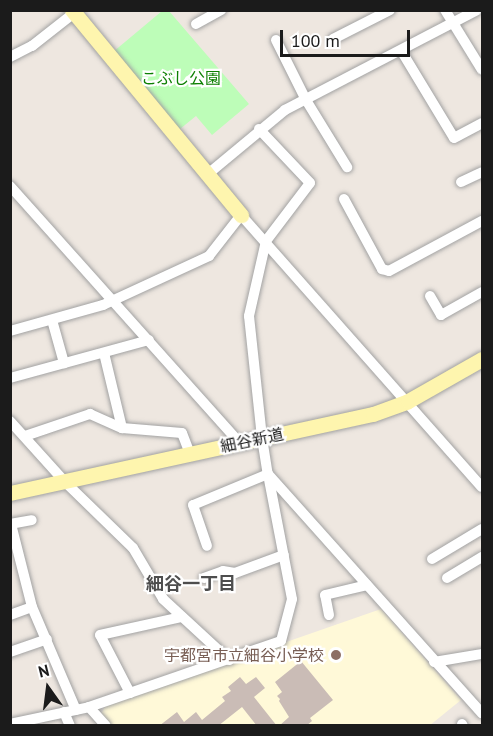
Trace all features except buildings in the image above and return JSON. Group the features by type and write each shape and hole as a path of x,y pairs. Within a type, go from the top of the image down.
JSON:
{"street":[{"path":"196,24 221,10"},
{"path":"333,39 390,10"},
{"path":"445,10 483,70"},
{"path":"208,174 259,129 285,110 402,52 477,10"},
{"path":"10,57 32,46 73,12 241,215 483,487"},
{"path":"276,40 306,100 347,167"},
{"path":"402,52 454,138 483,123"},
{"path":"10,724 89,707 281,641 292,599 262,438 249,316 266,241 310,183 259,129"},
{"path":"461,182 483,172"},
{"path":"10,186 240,443"},
{"path":"344,199 382,269 389,271 483,221"},
{"path":"10,331 112,301 209,256 241,215"},
{"path":"430,296 441,315 483,292"},
{"path":"52,320 64,363"},
{"path":"10,378 148,340"},
{"path":"104,353 122,428"},
{"name":"細谷新道","path":"10,493 373,414 408,401 483,358"},
{"path":"25,436 90,414 122,428 182,433 190,454"},
{"path":"11,422 64,481 133,548 163,599 229,660"},
{"path":"207,546 193,505 268,474"},
{"path":"268,474 434,662 483,713"},
{"path":"32,520 11,524 32,608 47,639 70,711 70,726"},
{"path":"432,559 483,529"},
{"path":"204,578 222,571 235,573 284,555"},
{"path":"447,578 483,557"},
{"path":"329,615 325,595 367,585"},
{"path":"10,615 32,608"},
{"path":"130,693 100,635 182,617"},
{"path":"10,652 47,639"},
{"path":"434,662 483,654"},
{"path":"89,707 106,726"}],"shaded area":[{"name":"宇都宮市立細谷小学校","path":"381,609 461,700 429,726 111,726 101,714 106,705"}],"green space":[{"name":"こぶし公園","path":"162,11 169,11 249,104 212,135 196,116 180,129 113,52"}],"place":[{"name":"宇都宮市立細谷小学校","path":"336,655"}],"district":[{"name":"細谷一丁目","path":"191,584"}]}
